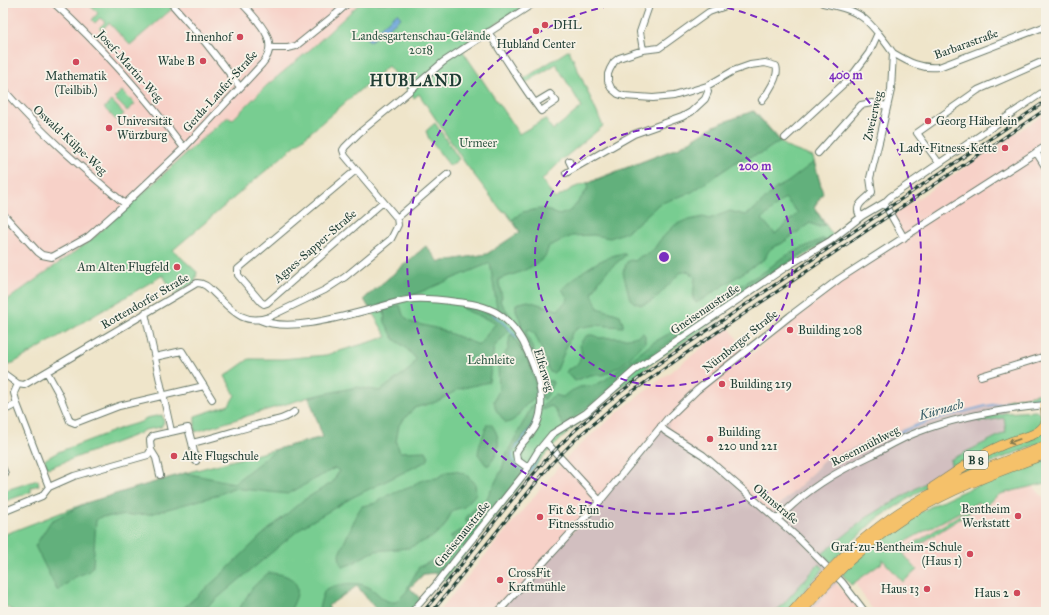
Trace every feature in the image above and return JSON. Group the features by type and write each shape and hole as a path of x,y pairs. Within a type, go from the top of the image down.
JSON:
{"highway":[{"path":"1046,405 1046,418"},
{"name":"B 8","path":"909,506 924,492 987,453 1040,431 1046,422"},
{"name":"B 8","path":"792,612 817,589 875,529 909,506 964,477 1046,446"},
{"name":"B 8","path":"846,559 891,527 936,500 970,483 1046,454"},
{"name":"B 8","path":"801,612 817,589"}],"street":[{"name":"Josef-Martin-Weg","path":"54,3 125,74 155,109 184,148"},
{"path":"171,3 206,42 240,87"},
{"path":"242,3 266,34 270,48"},
{"name":"Gerda-Laufer-Straße","path":"3,214 42,255 52,257 60,254 87,237 125,204 184,148 265,60 270,48 288,48 296,46 348,3"},
{"path":"260,320 270,317 325,290 345,277 391,239 398,225 396,218 344,156 343,150 345,147 359,133 443,62 534,3"},
{"path":"642,50 640,32 650,3"},
{"path":"734,3 708,12 658,48 642,50 619,58 610,68 608,74 608,82 611,88 618,94 624,96 653,98 674,96 707,86 733,70 750,65 765,63 776,66 783,64"},
{"path":"823,3 841,7 861,16 878,33 893,53"},
{"name":"Barbarastraße","path":"893,53 914,64 924,67 939,67 1046,26"},
{"path":"488,32 535,103"},
{"path":"785,138 851,77 869,53 878,33"},
{"name":"Zweierweg","path":"862,216 857,211 859,205 868,198 872,192 870,178 891,90 893,53"},
{"path":"939,163 917,133 978,90 1046,60"},
{"path":"762,100 774,81 778,71 776,66"},
{"path":"566,173 634,134 682,117 691,112 705,98 708,92 707,86"},
{"name":"Oswald-Külpe-Weg","path":"3,89 43,132 125,204"},
{"name":"Gneisenaustraße","path":"546,442 552,434 586,413 635,370 786,267 830,241 862,216 884,203 888,198 1046,90"},
{"path":"818,152 861,105 872,103 887,106"},
{"name":"Nürnberger Straße","path":"498,612 600,500 661,426 696,390 784,320 839,279 1046,146"},
{"path":"1036,152 1046,168"},
{"path":"569,161 573,169"},
{"name":"Agnes-Sapper-Straße","path":"356,170 238,269 238,275 261,302 264,304 266,303 383,202"},
{"path":"396,218 448,174"},
{"path":"884,203 904,238"},
{"name":"Rottendorfer Straße","path":"18,384 24,385 47,372 197,282 206,285 232,310 253,320 260,320"},
{"name":"Elferweg","path":"260,320 268,324 277,325 305,323 414,299 452,301 489,308 499,314 514,329 521,339 532,361 539,385 541,398 539,417 532,433 516,453 517,460 528,468"},
{"path":"146,313 172,431"},
{"path":"155,356 182,351 212,399"},
{"path":"981,376 1046,356"},
{"path":"47,372 72,423 119,406 204,386"},
{"path":"3,373 18,384 14,393 17,404 49,487"},
{"path":"3,411 17,404"},
{"name":"Rosenmühlweg","path":"777,520 802,497 831,475 916,432 978,414 1046,405"},
{"path":"192,443 226,435 289,416 294,412"},
{"name":"Ohmstraße","path":"661,426 665,431 704,456 796,536 842,582 865,612"},
{"path":"160,475 156,458 151,450 151,438 172,431 188,428 196,461"},
{"path":"528,468 538,451 546,442 600,500"},
{"path":"3,512 42,496 49,487 74,476 148,455 151,450"},
{"name":"Gneisenaustraße","path":"412,612 434,587 528,468"}],"shaded area":[{"name":"Universität Würzburg","path":"3,3 360,3 312,48 266,86 232,120 228,117 204,137 91,240 3,303"},
{"path":"1046,113 1046,392 928,419 825,459 803,483 771,513 672,432 668,427 669,423 502,607 508,612 438,612 566,458 618,412 729,327 749,356 869,259 901,237 890,217"},
{"path":"1007,400 1004,418 1006,432 951,460 952,467 823,554 844,575 810,612 508,612 502,607 601,501 652,437 669,422 668,427 672,432 771,513 803,483 825,459 928,419"},
{"path":"1033,486 1046,500 1046,612 874,612 854,582 882,563 882,559 898,546 978,502 989,504 1000,494"},
{"path":"836,583 862,612 810,612"}],"green space":[{"path":"87,3 168,3 172,9 130,45 109,23 101,30 99,28 105,22 100,18 95,23 92,20 98,13"},
{"name":"Lehnleite","path":"360,3 529,3 460,47 519,134 545,119 553,130 582,107 556,64 524,84 522,80 569,50 603,126 563,159 542,180 555,199 573,188 680,147 714,126 754,111 786,147 813,157 823,193 814,207 834,237 717,312 721,317 658,359 616,391 562,438 543,457 444,581 435,573 424,574 410,588 421,600 379,612 357,585 327,605 330,612 15,612 3,605 3,535 86,503 185,473 323,437 309,397 195,432 195,416 229,405 235,395 225,376 249,359 282,359 326,355 387,337 364,299 426,246 439,262 487,254 520,232 506,212 501,210 465,163 419,94 414,98 388,66 173,250 197,272 195,282 174,294 163,275 4,367 3,303 91,240 204,137 228,117 232,120 266,86 312,48"},
{"path":"122,91 135,104 127,111 114,98"},
{"path":"112,101 124,114 117,121 104,108"},
{"path":"753,111 780,141 762,153 739,160 692,192 659,204 626,232 610,238 593,235 572,236 549,246 546,255 531,267 499,279 502,297 500,301 512,318 509,320 497,308 490,263 411,297 369,308 364,299 426,246 439,262 487,254 520,232 512,220 522,212 545,209 559,215 568,212 575,206 587,190 588,183 680,147 714,126"},
{"path":"435,123 459,159 450,166 429,139 426,131"},
{"path":"814,162 823,193 814,207 825,225 819,227 810,223 781,244 771,249 766,258 696,303 693,299 695,277 687,271 680,273 656,298 650,302 642,305 635,303 630,299 623,272 627,262 631,260 635,261 641,256 648,254 675,225 684,221 704,217 709,219 730,211 745,215 751,212 775,189 788,182","holes":["785,198 798,213 775,234 762,219"]},
{"path":"822,239 826,240 792,260 640,362 592,403 563,425 554,408 551,406 542,410 542,406 554,395 563,397 569,392 580,387 595,385 605,380 654,342 681,327 711,304 734,292 743,284 767,270 789,254"},
{"path":"619,254 626,255 607,271 599,281 592,294 598,308 620,315 623,327 595,325 578,328 572,333 557,370 553,373 550,372 547,367 547,362 535,334 528,329 526,331 544,377 547,381 552,381 553,383 547,397 544,400 519,332 521,324 516,312 516,304 528,301 558,310 568,299 562,289 596,263"},
{"path":"400,305 403,315 410,322 439,329 479,345 496,323 463,309 463,307 489,313 505,325 509,331 494,347 489,382 459,389 436,402 414,408 399,425 396,442 400,452 426,451 429,457 427,461 353,497 302,527 201,612 179,612 221,575 261,536 302,501 333,482 339,471 335,468 288,494 233,488 218,495 150,514 101,517 96,520 93,566 90,571 75,577 57,590 35,546 51,521 86,503 185,473 234,483 277,449 323,437 309,397 357,387 380,391 411,368 416,359 406,348 394,339 385,322 384,309"},
{"path":"643,333 645,335 645,342 630,358 620,366 603,375 590,375 575,381 566,373 568,369 575,366 580,360 582,355 580,345 585,337 593,335 599,338 627,338 638,336"},
{"path":"512,334 529,362 537,395 525,406 515,419 506,423 496,410 494,401 499,390 498,364 508,349 510,335"},
{"path":"1046,392 1046,400 1006,406 1007,400"},
{"path":"536,402 536,418 511,455 515,465 523,472 488,517 469,525 466,522 466,518 478,504 486,500 502,469 506,455 533,404"},
{"path":"1035,411 1041,414 1043,425 926,487 874,521 831,562 822,554 866,518 952,467 950,460 1006,432 1004,418 979,422 978,419 1004,413"},
{"path":"162,415 164,422 161,427 144,430 138,434 48,468 44,460 58,452 141,422 146,418"},
{"path":"487,424 491,424 495,429 498,440 496,455 489,465 486,465 478,454 480,443"},
{"path":"1046,427 1046,441 969,471 935,488 978,460"},
{"path":"1046,460 1046,483 1000,494 983,507 978,502 897,546 917,570 903,582 882,559 882,563 851,585 842,574 875,544 907,520 965,490"},
{"path":"456,471 465,474 475,483 476,494 464,507 453,510 444,527 431,538 408,548 375,551 354,563 343,567 340,563 339,554 362,506 376,503 388,495 411,487 426,479 437,478 446,472"},
{"path":"38,480 39,485 31,487 31,492 3,502 3,491"},
{"path":"970,508 972,511 906,553 904,550"},
{"path":"478,525 480,526 451,563 447,564 435,573 423,574 410,588 421,600 410,612 378,612 357,586 328,606 331,612 318,612 325,590 334,586 346,584 362,584 374,590 387,601 396,602 407,591 419,567 440,557 452,543 451,536 457,532"},
{"path":"819,564 824,568 786,612 776,612"},
{"path":"268,573 284,575 293,580 296,584 297,594 290,612 237,612 253,587"}],"water":[{"path":"397,13 401,18 370,41 367,39"}],"waterway":[{"path":"493,314 509,328 517,338"},
{"path":"537,390 538,408"},
{"name":"Kürnach","path":"846,454 928,421 985,406 1046,397"},
{"path":"515,449 530,430 535,419"},
{"path":"513,452 513,460 516,465 523,470"},
{"path":"528,473 538,459"}],"railway":[{"path":"423,612 457,571 506,507 540,467 570,435 608,402 661,362 1046,101"},
{"path":"432,612 552,463 579,436 622,399 685,354 1046,109"}],"place":[{"name":"DHL","path":"545,25"},
{"name":"Hubland Center","path":"536,31"},
{"name":"Innenhof","path":"240,37"},
{"name":"Wabe B","path":"203,61"},
{"name":"Mathematik (Teilbib.)","path":"76,62"},
{"name":"Georg Häberlein","path":"928,121"},
{"name":"Universität Würzburg","path":"109,128"},
{"name":"Lady-Fitness-Kette","path":"1005,148"},
{"name":"Am Alten Flugfeld","path":"177,267"},
{"name":"Building 208","path":"790,330"},
{"name":"Building 219","path":"722,384"},
{"name":"Building 220 und 221","path":"710,439"},
{"name":"Alte Flugschule","path":"174,456"},
{"name":"Bentheim Werkstatt","path":"1018,516"},
{"name":"Fit & Fun Fitnessstudio","path":"540,517"},
{"name":"Graf-zu-Bentheim-Schule (Haus 1)","path":"970,554"},
{"name":"CrossFit Kraftmühle","path":"500,580"},
{"name":"Haus 13","path":"927,589"},
{"name":"Haus 2","path":"1017,593"}],"district":[{"name":"HUBLAND","path":"416,80"}],"park label":[{"name":"Landesgartenschau-Gelände 2018","path":"421,43"},
{"name":"Urmeer","path":"478,143"}]}
